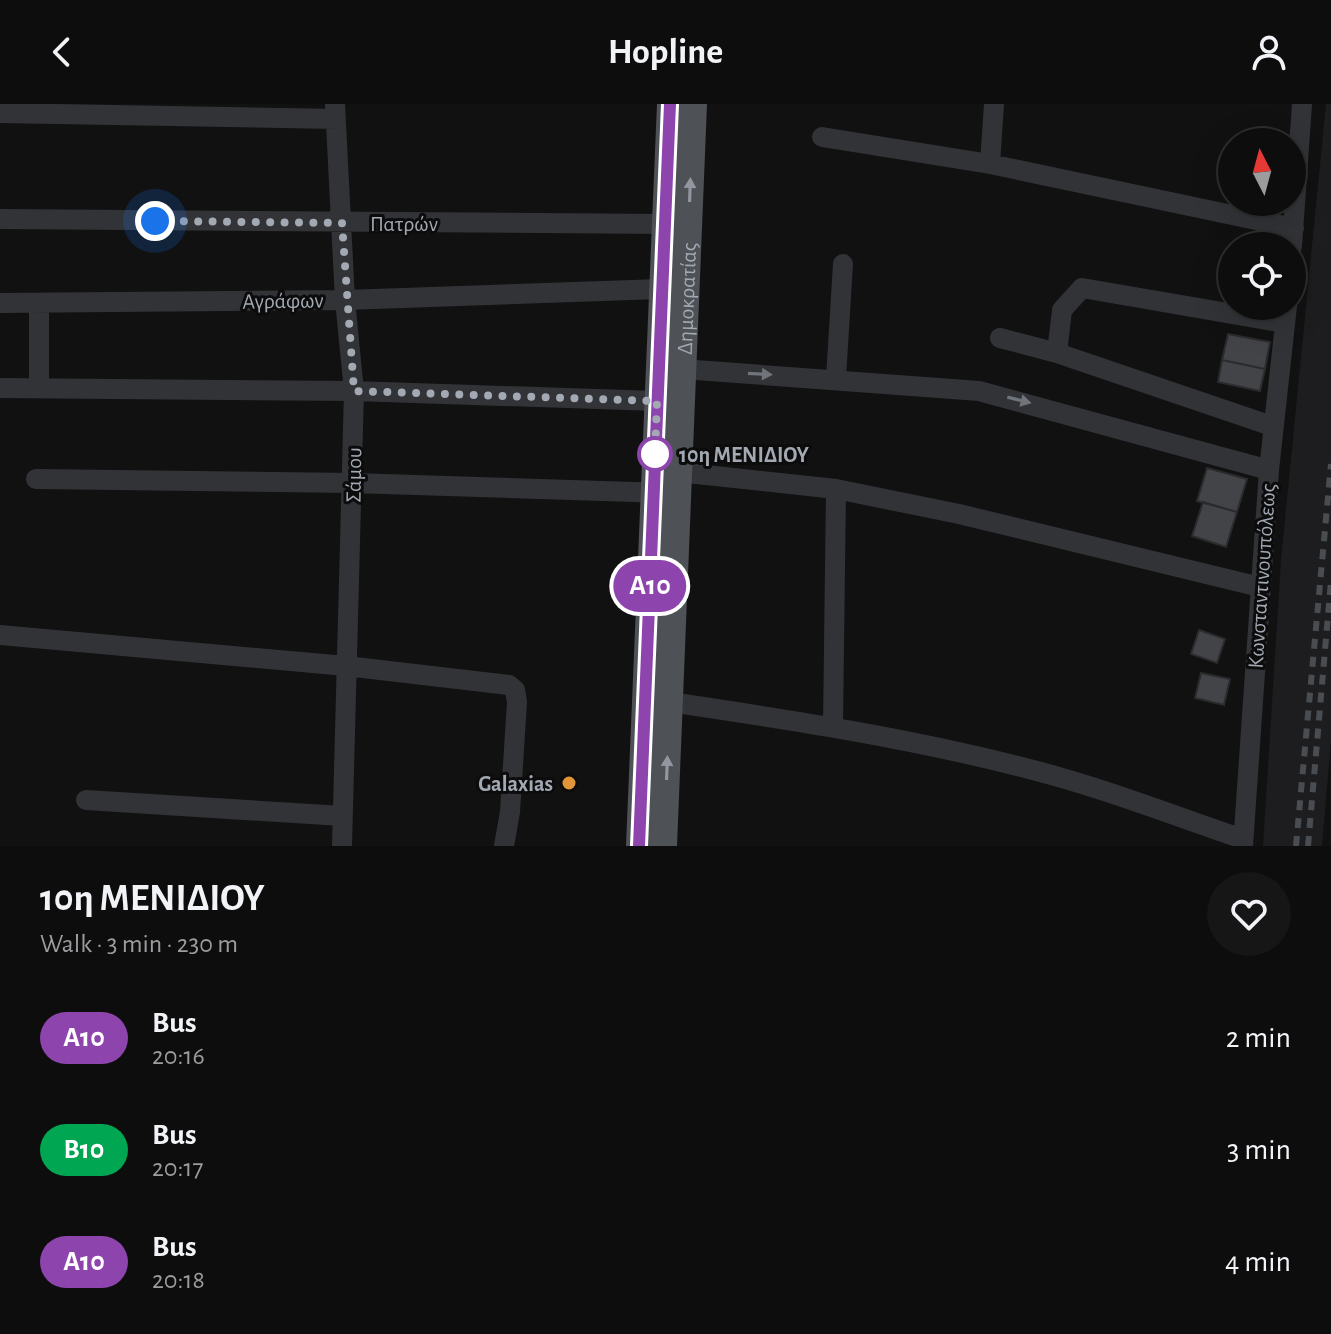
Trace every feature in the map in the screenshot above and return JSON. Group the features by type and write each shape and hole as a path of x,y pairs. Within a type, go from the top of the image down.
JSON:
{"main road":[{"name":"Δημοκρατίας","path":"664,846 670,702 669,486 657,401 670,104"},
{"name":"Δημοκρατίας","path":"639,846 669,486 682,369 694,104"}],"street":[{"path":"990,164 994,104"},
{"path":"1293,232 1302,104"},
{"path":"0,113 335,112"},
{"name":"Σάμου","path":"335,112 345,300 354,391 342,846"},
{"path":"822,137 990,164 1272,232"},
{"name":"Πατρών","path":"0,219 664,224"},
{"path":"836,378 843,264"},
{"path":"1057,353 1062,310 1082,288 1218,306"},
{"name":"Αγράφων","path":"0,303 345,300 661,289"},
{"path":"39,303 39,388"},
{"name":"Κωνσταντινουπόλεως","path":"1243,842 1272,426 1285,320"},
{"path":"1000,338 1057,353 1272,426"},
{"path":"682,369 932,385 1019,399 1269,470"},
{"path":"0,388 354,391 657,401"},
{"path":"36,479 836,489 959,514 1260,587"},
{"path":"833,726 836,489"},
{"path":"0,635 346,666 503,684 515,690 517,702 510,812 504,846"},
{"path":"670,702 833,726 1032,770 1243,842"},
{"path":"86,800 342,816"}],"shaded area":[{"path":"1326,104 1331,104 1331,741 1322,846 1263,846 1281,560"}],"building":[{"path":"1228,334 1270,342 1265,369 1222,360"},
{"path":"1222,360 1265,369 1260,391 1218,382"},
{"path":"1207,468 1247,479 1237,512 1197,501"},
{"path":"1203,502 1237,512 1226,547 1192,536"},
{"path":"1199,630 1225,639 1217,663 1191,654"},
{"path":"1201,673 1230,679 1224,705 1195,698"}],"railway":[{"path":"1296,846 1331,464"},
{"path":"1308,846 1331,581"}],"bus line":[{"name":"Α10","path":"639,846 670,104"}],"place":[{"name":"10η ΜΕΝΙΔΙΟΥ","path":"655,454"},
{"name":"Galaxias","path":"569,783"}],"route":[{"path":"155,221 342,223 345,300 354,391 657,401 655,454"}]}
